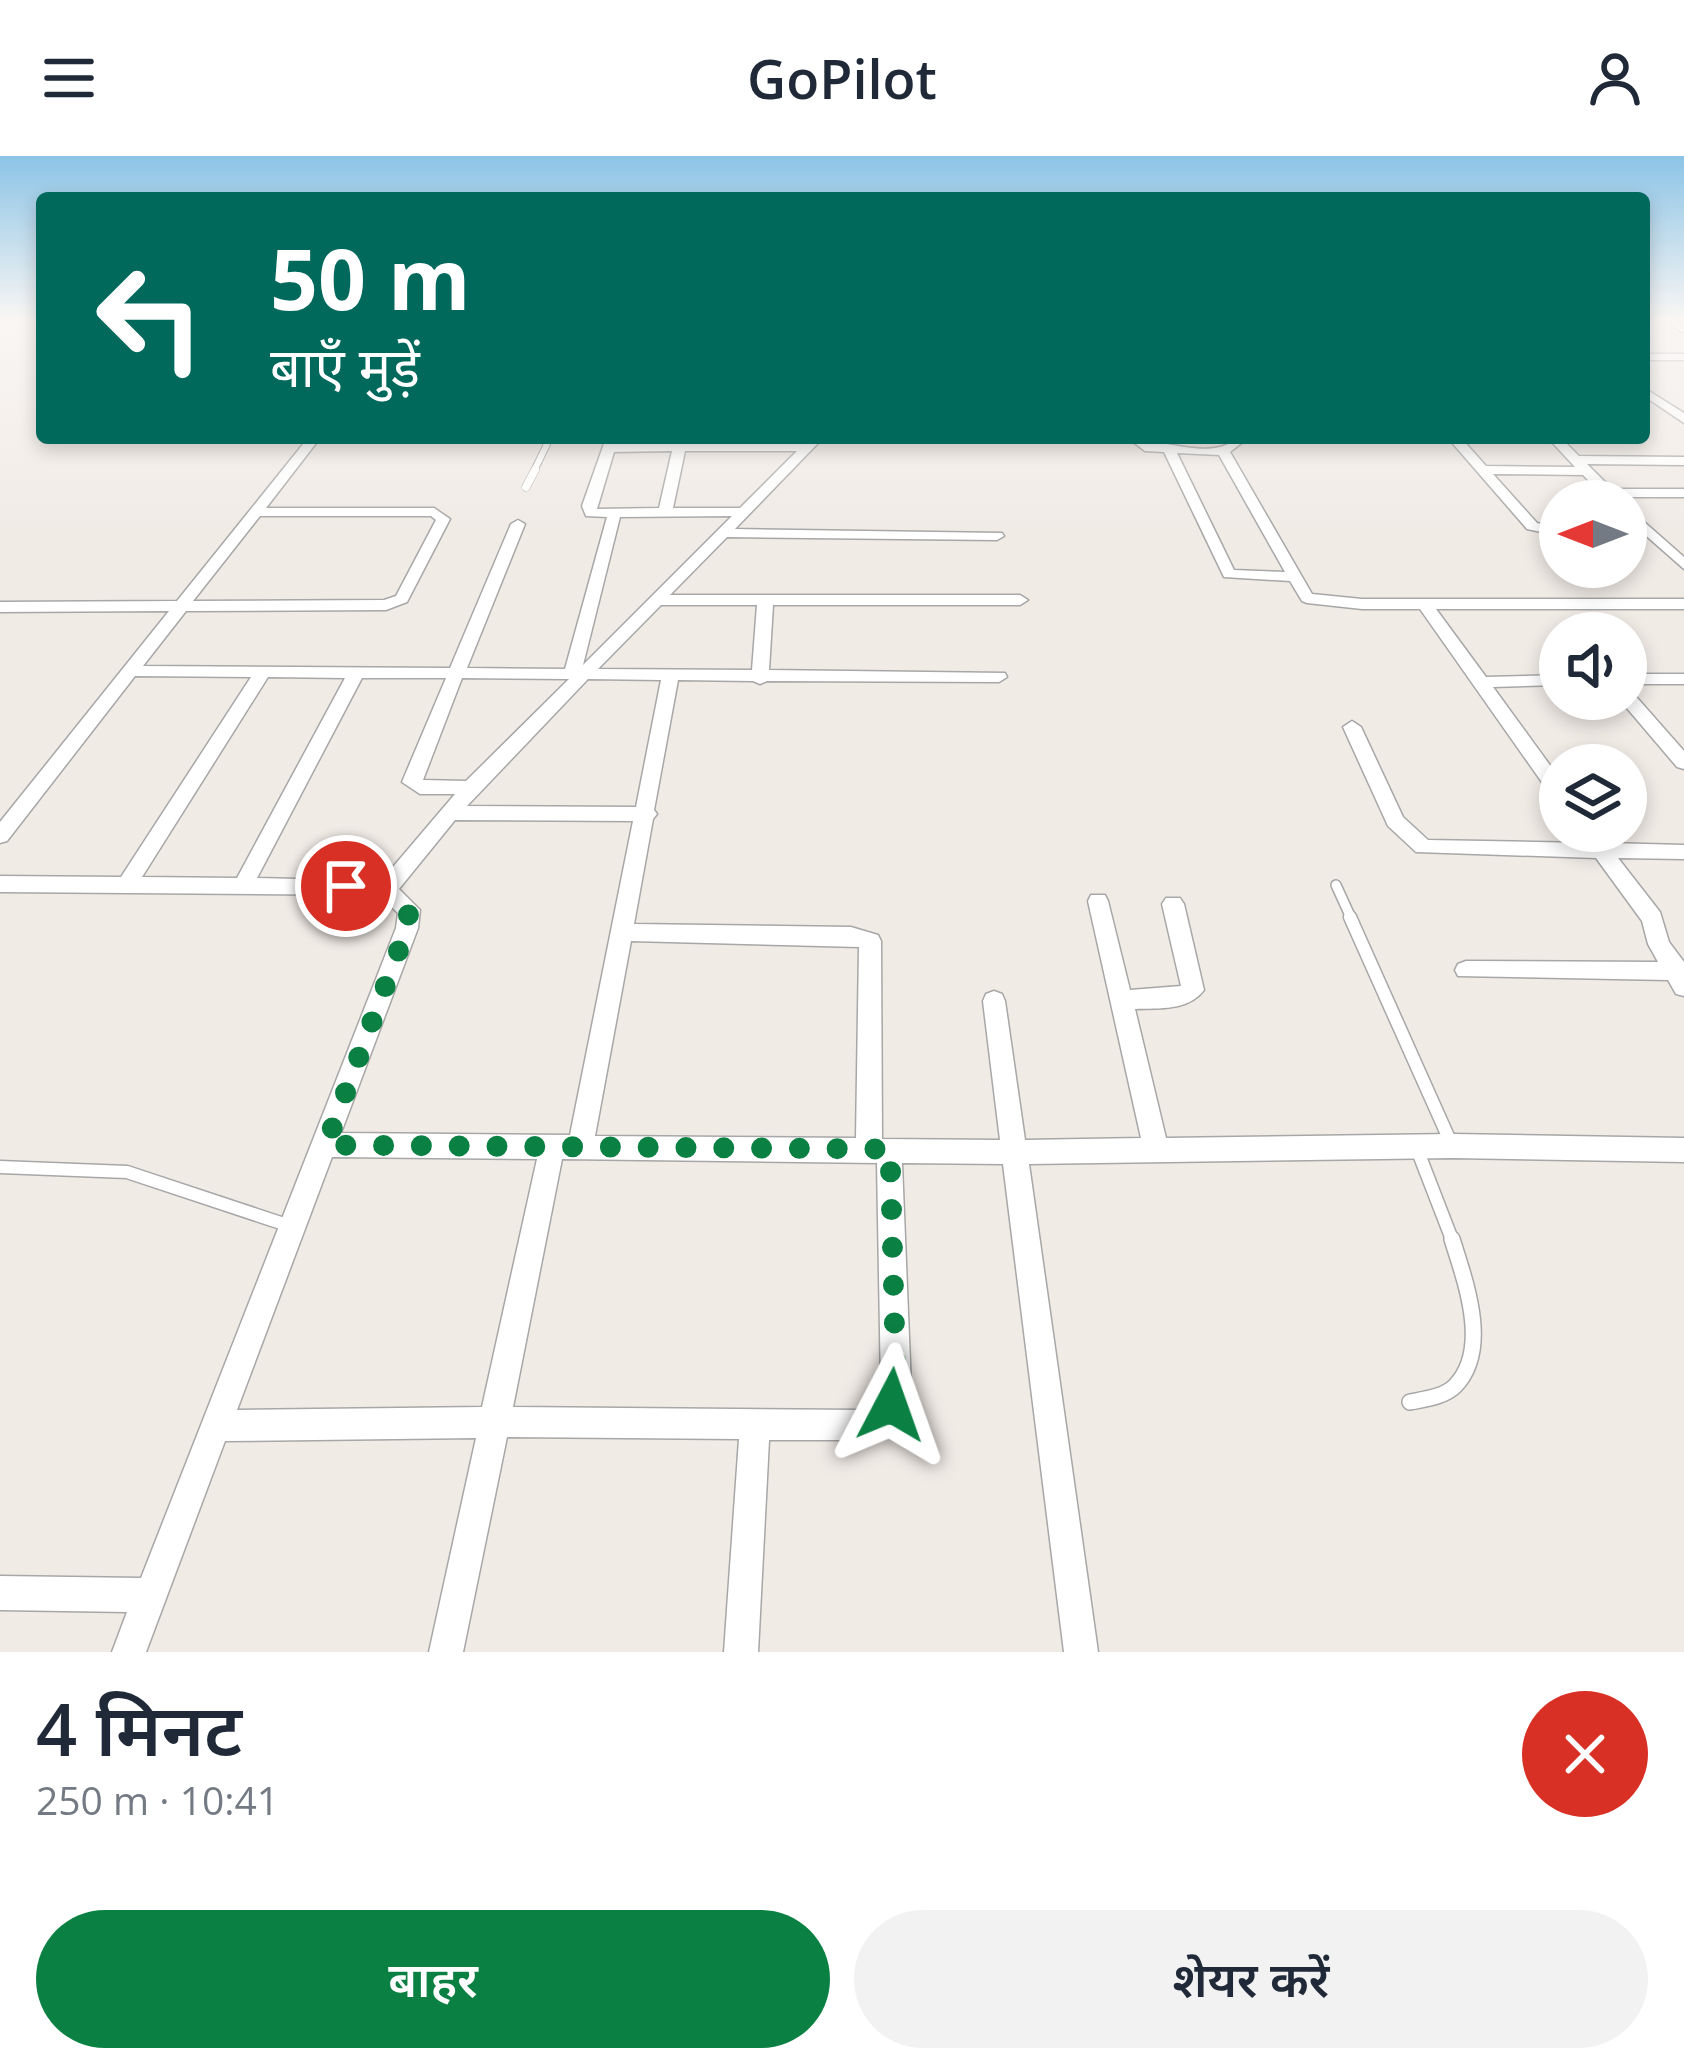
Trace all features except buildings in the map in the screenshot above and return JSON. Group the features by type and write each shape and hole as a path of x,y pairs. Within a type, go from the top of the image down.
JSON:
{"street":[{"path":"1650,396 1684,418"},
{"path":"0,836 309,444"},
{"path":"611,444 588,510 614,515 744,512"},
{"path":"628,444 779,444"},
{"path":"386,890 471,788 577,674 811,444"},
{"path":"1141,444 1223,451 1238,444"},
{"path":"1459,444 1532,526 1539,528"},
{"path":"1559,444 1594,480"},
{"path":"664,513 679,447"},
{"path":"1168,448 1229,574 1292,577"},
{"path":"1223,451 1302,593 1318,600 1680,608"},
{"path":"1483,470 1684,461"},
{"path":"1647,495 1684,493"},
{"path":"0,608 395,603 405,593 442,519 434,512 254,512"},
{"path":"577,674 614,515"},
{"path":"471,788 420,787 411,782 518,524"},
{"path":"1648,532 1683,564"},
{"path":"725,533 997,536"},
{"path":"653,599 1020,600"},
{"path":"760,679 765,602"},
{"path":"1425,604 1539,764"},
{"path":"129,671 760,679 999,677"},
{"path":"127,884 263,671"},
{"path":"244,884 357,671"},
{"path":"446,1652 494,1422 623,932 670,678"},
{"path":"1647,679 1684,680"},
{"path":"1480,682 1539,681"},
{"path":"1647,720 1684,763"},
{"path":"1352,727 1395,821 1414,843 1539,850"},
{"path":"451,813 647,814"},
{"path":"1466,970 1680,976 1652,918 1602,852"},
{"path":"1647,852 1684,852"},
{"path":"0,884 244,884 386,890 409,910 407,928 326,1145 129,1652"},
{"path":"1098,902 1156,1150"},
{"path":"1121,1000 1180,998 1193,990 1173,904"},
{"path":"215,1426 861,1425 880,1418 891,1405 896,1387 870,941 851,936 623,932"},
{"path":"994,1001 1082,1652"},
{"path":"326,1145 1684,1150"},
{"path":"741,1652 755,1424"},
{"path":"0,1593 151,1595"}],"lane":[{"path":"526,487 547,444"},
{"path":"1336,885 1453,1146"},
{"path":"1410,1402 1458,1384 1473,1343 1467,1287 1416,1146"},
{"path":"0,1167 127,1172 293,1227"}],"route":[{"path":"346,886 386,890 409,910 407,928 326,1145 890,1149 896,1387 891,1405"}]}
